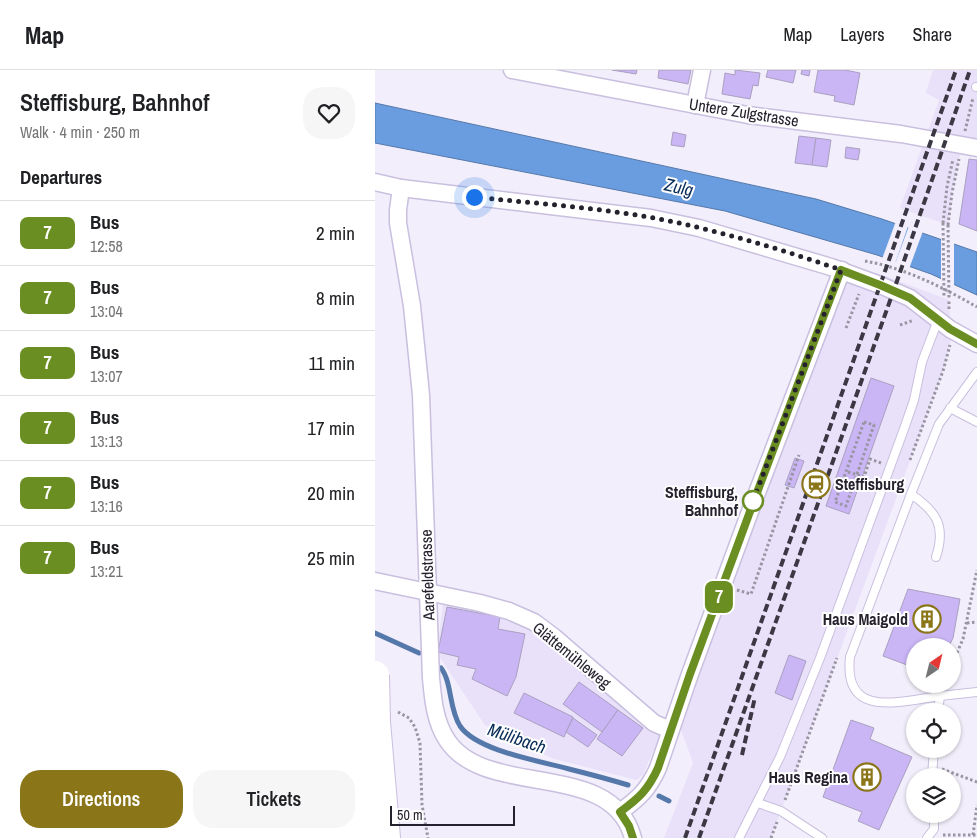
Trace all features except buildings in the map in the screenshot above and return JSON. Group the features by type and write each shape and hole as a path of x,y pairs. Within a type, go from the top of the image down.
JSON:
{"highway":[{"path":"375,675 386,716 386,838"}],"street":[{"name":"Untere Zulgstrasse","path":"512,70 749,115 901,134 977,148"},
{"path":"695,105 702,70"},
{"path":"375,182 401,188 602,211 675,222 749,242 865,279 910,298 944,324 977,344"},
{"name":"Aarefeldstrasse","path":"401,188 398,210 399,223 412,306 421,395 427,592 433,700 437,722 447,741 464,757 484,767 589,792 604,798 620,812 629,826 633,838"},
{"path":"620,812 645,792 653,781 755,498 841,270"},
{"name":"Glättemühleweg","path":"375,581 480,603 534,622 554,637 654,724 670,730"}],"lane":[{"path":"739,838 780,757 820,658 905,429 914,400 919,373 944,324"},
{"path":"977,372 939,424 911,494 851,657 849,668 851,680 857,691 866,700 876,703 977,692"},
{"path":"949,408 977,422"},
{"path":"911,494 926,506 938,521 941,538 936,557"},
{"path":"939,703 940,696"},
{"path":"932,768 933,758"},
{"path":"758,803 781,811 822,838"},
{"path":"929,835 935,823"}],"path":[{"path":"944,298 943,223 947,187 957,143"},
{"path":"948,225 949,300"},
{"path":"909,274 915,280"},
{"path":"846,328 865,279"},
{"path":"900,325 920,318"},
{"path":"864,422 874,425 856,474 846,506 835,502 864,422"},
{"path":"751,594 799,455"},
{"path":"961,644 977,570"},
{"path":"967,623 977,622"},
{"path":"386,716 409,718 415,727 420,742 422,805 427,838"},
{"path":"932,765 977,782"},
{"path":"929,835 975,835 977,805"},
{"path":"771,838 781,811"}],"shaded area":[{"path":"933,70 977,70 977,148 962,145 952,193 948,225 900,208 939,100 926,93"},
{"path":"877,273 949,300 951,339 943,371 771,838 664,838 693,763 676,716 830,281"},
{"path":"443,604 501,613 535,630 663,738 653,751 643,775 636,780 551,758 485,725 437,653"}],"water":[{"name":"Zulg","path":"375,103 816,199 882,219 977,252 977,295 931,274 877,255 725,211 375,143"}],"pier":[{"path":"896,221 908,226 895,264 882,259"},
{"path":"909,226 923,231 909,269 895,264"},
{"path":"941,237 954,241 954,287 941,281"}],"waterway":[{"name":"Mülibach","path":"375,633 419,653"},
{"name":"Mülibach","path":"441,668 445,674 456,719 468,735 510,754 628,785"},
{"name":"Mülibach","path":"659,796 669,801"}],"railway":[{"path":"685,838 956,70"},
{"path":"699,838 970,70"},
{"path":"742,755 755,697"}],"bus line":[{"name":"7","path":"633,838 625,818 620,812 645,792 653,781 690,674 841,270 910,298 950,329 977,344"}],"place":[{"name":"Steffisburg","path":"816,484"},
{"name":"Steffisburg, Bahnhof","path":"753,501"},
{"name":"Haus Maigold","path":"927,619"},
{"name":"Haus Regina","path":"867,777"}],"route":[{"path":"474,197 602,211 675,222 841,270 753,501"}]}
